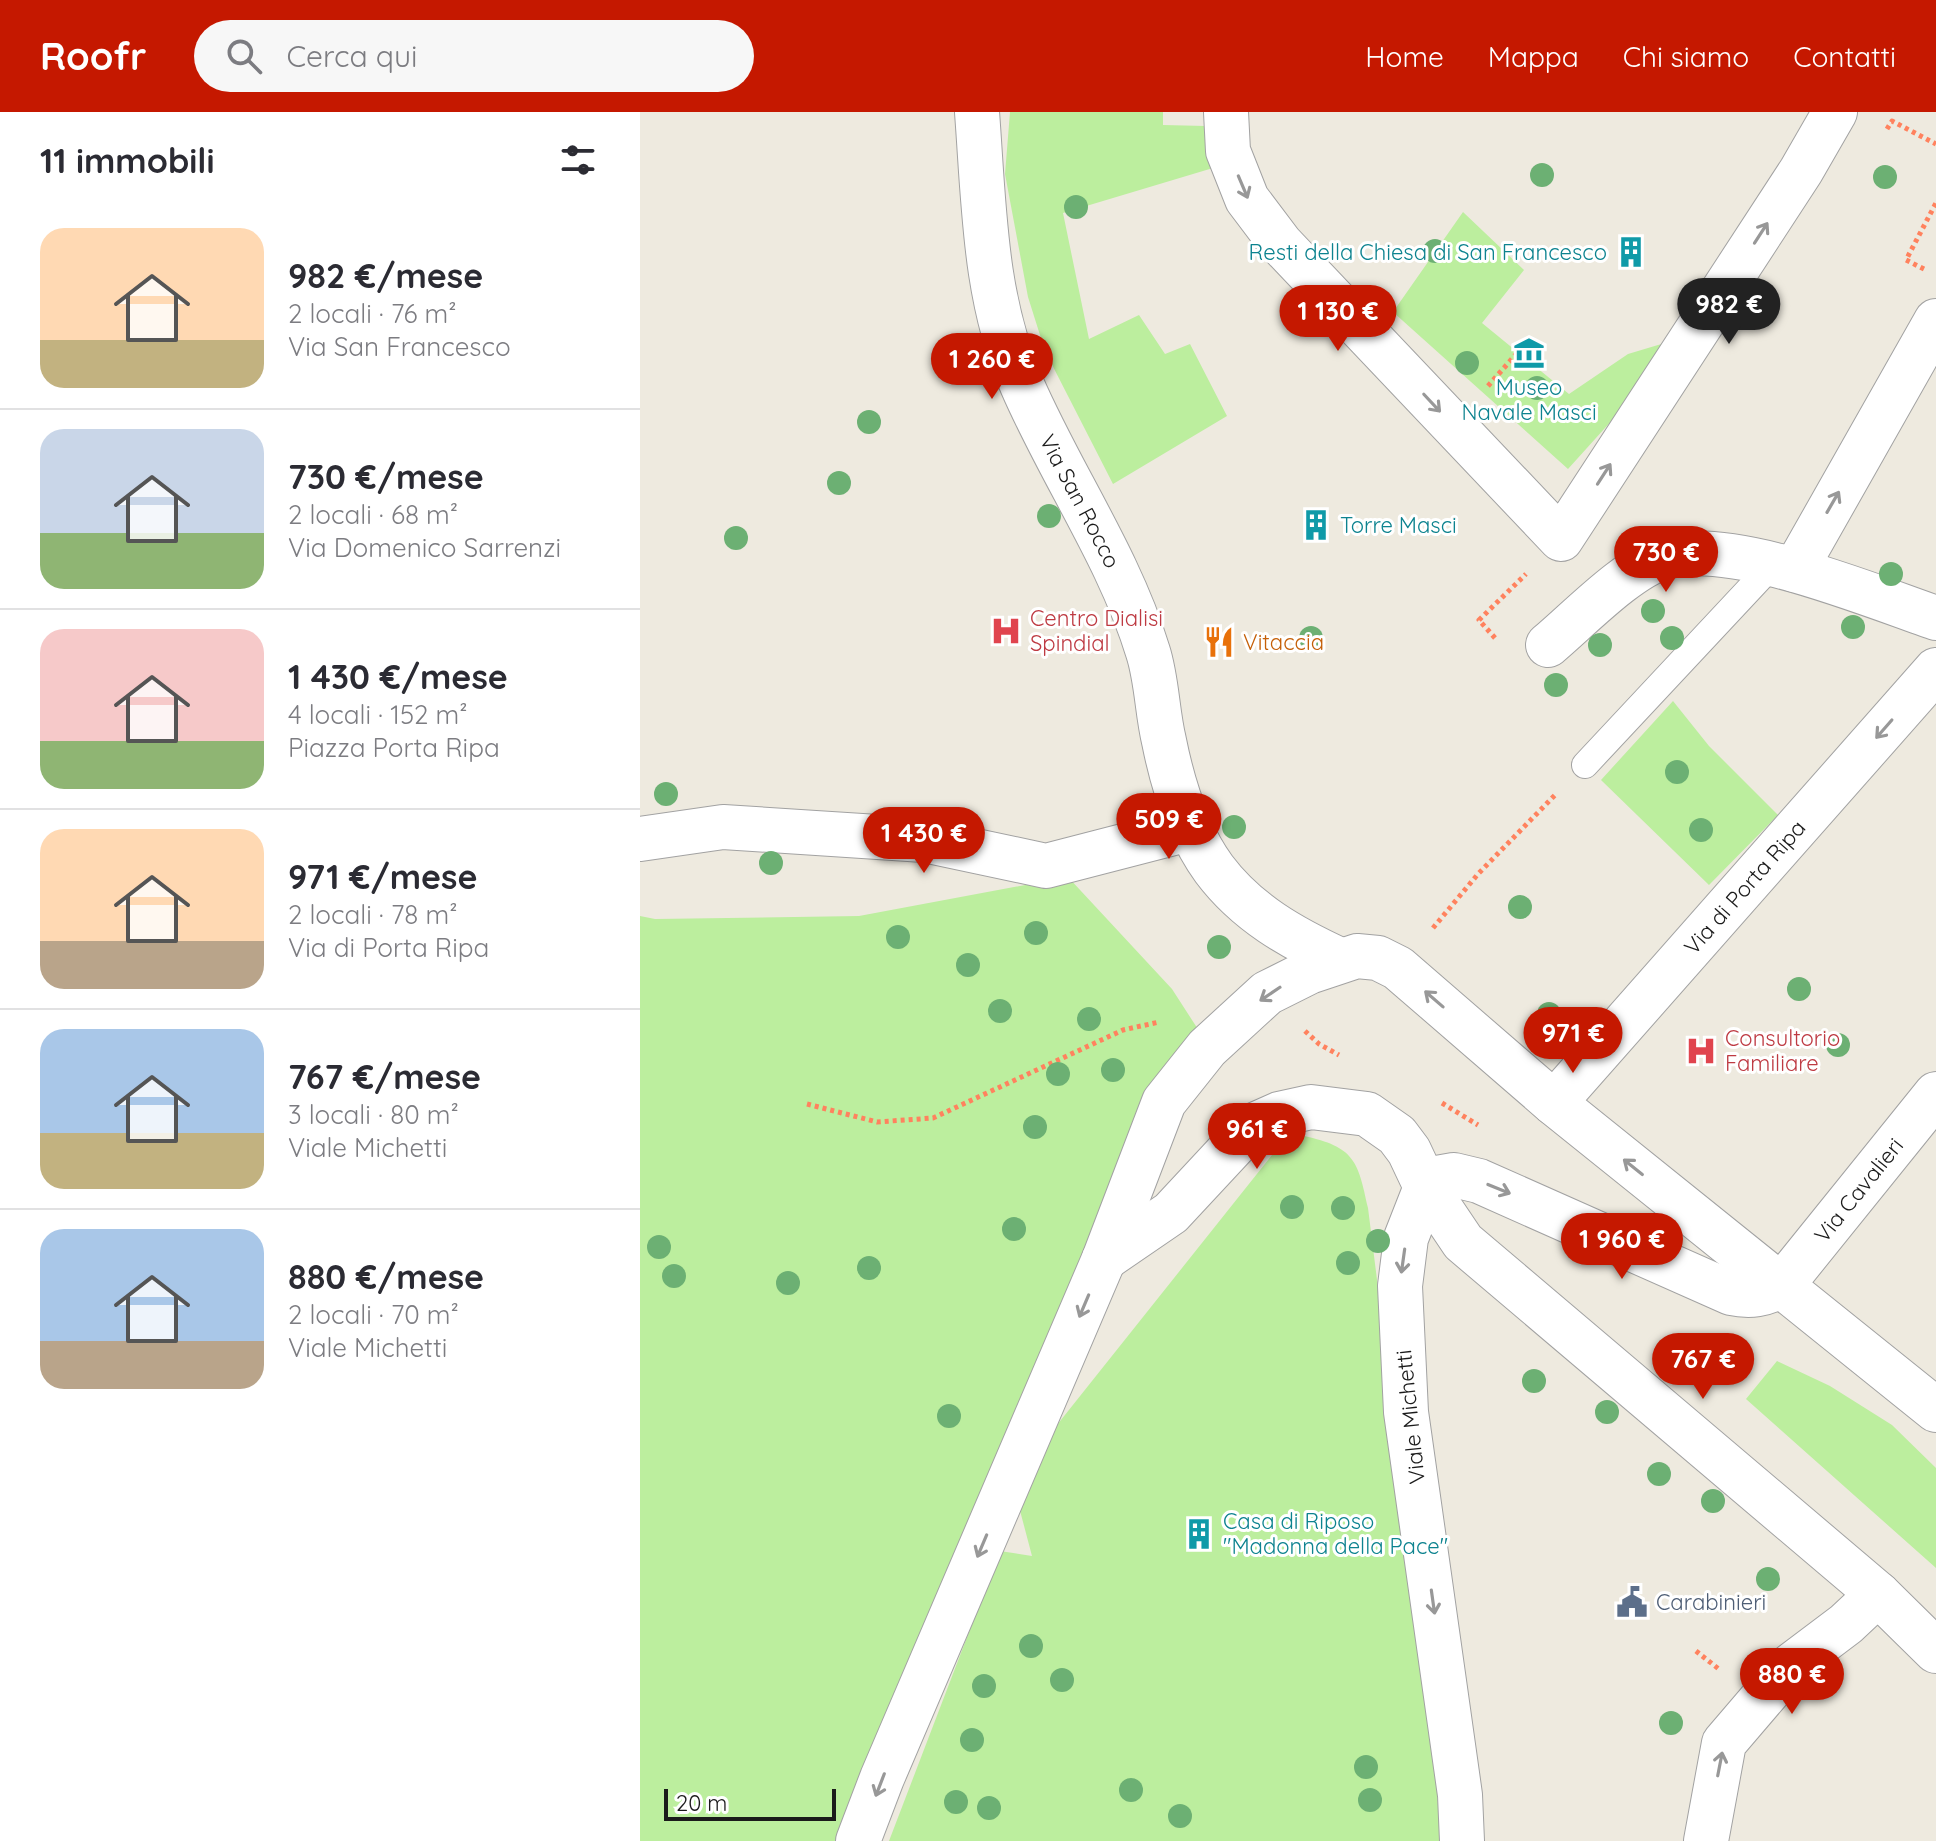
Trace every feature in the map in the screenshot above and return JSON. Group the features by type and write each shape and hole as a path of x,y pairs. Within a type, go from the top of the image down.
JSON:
{"street":[{"name":"Via San Rocco","path":"977,112 988,265 1001,326 1022,384 1126,590 1149,655 1164,743 1189,829 1215,870 1249,908 1292,938 1340,960"},
{"path":"1226,112 1228,151 1247,199 1281,244 1561,539 1801,171 1835,112"},
{"path":"1784,567 1936,321"},
{"path":"1548,645 1638,570 1665,557 1696,553 1744,558 1784,567 1936,618"},
{"name":"Via di Porta Ripa","path":"1554,1103 1936,670"},
{"path":"640,839 723,827 924,840 1046,866 1189,829"},
{"path":"858,1841 882,1778 1104,1259 1164,1102 1207,1048 1267,993 1309,972 1357,956 1378,958 1398,968 1554,1103 1936,1410"},
{"name":"Via Cavalieri","path":"1782,1285 1936,1094"},
{"path":"1104,1259 1171,1213 1252,1126 1279,1114 1311,1107 1367,1114 1397,1135 1409,1151 1426,1187 1463,1242 1878,1594 1936,1651"},
{"path":"1426,1187 1437,1178 1454,1175 1479,1181 1731,1293 1757,1295 1782,1285"},
{"name":"Viale Michetti","path":"1426,1187 1406,1238 1400,1286 1406,1412 1460,1795 1462,1841"},
{"path":"1706,1841 1724,1743 1789,1667 1846,1624 1878,1594"}],"lane":[{"path":"1585,765 1784,567"}],"path":[{"path":"1884,134 1892,121 1936,144"},
{"path":"1936,203 1906,260 1936,275"},
{"path":"1398,968 1478,874 1585,765"},
{"path":"807,1104 877,1122 933,1118 1123,1030 1156,1022 1167,1024"},
{"path":"1696,1651 1726,1675"}],"green space":[{"path":"1010,112 1163,112 1163,125 1206,126 1213,168 1063,213 1089,339 1139,315 1165,354 1190,344 1227,416 1113,484 1045,351 1028,297 1005,174"},
{"path":"1463,212 1524,270 1482,323 1569,394 1628,354 1688,336 1568,469 1393,312"},
{"path":"1673,701 1709,746 1778,815 1709,885 1601,780"},
{"path":"1068,877 1172,989 1203,1037 846,1841 640,1841 640,916 655,919 859,916"},
{"path":"1304,1136 1334,1145 1351,1158 1361,1178 1368,1208 1429,1694 1441,1841 889,1841 1000,1551 1032,1556 1018,1503 1045,1440 1284,1140"},
{"path":"1777,1361 1830,1386 1892,1425 1936,1468 1936,1568 1746,1399"}],"place":[{"name":"Resti della Chiesa di San Francesco","path":"1631,252"},
{"name":"Museo Navale Masci","path":"1529,353"},
{"name":"Torre Masci","path":"1316,525"},
{"name":"Centro Dialisi Spindial","path":"1006,631"},
{"name":"Vitaccia","path":"1219,642"},
{"name":"Consultorio Familiare","path":"1701,1051"},
{"name":"Casa di Riposo \"Madonna della Pace\"","path":"1199,1534"},
{"name":"Carabinieri","path":"1632,1602"}]}
